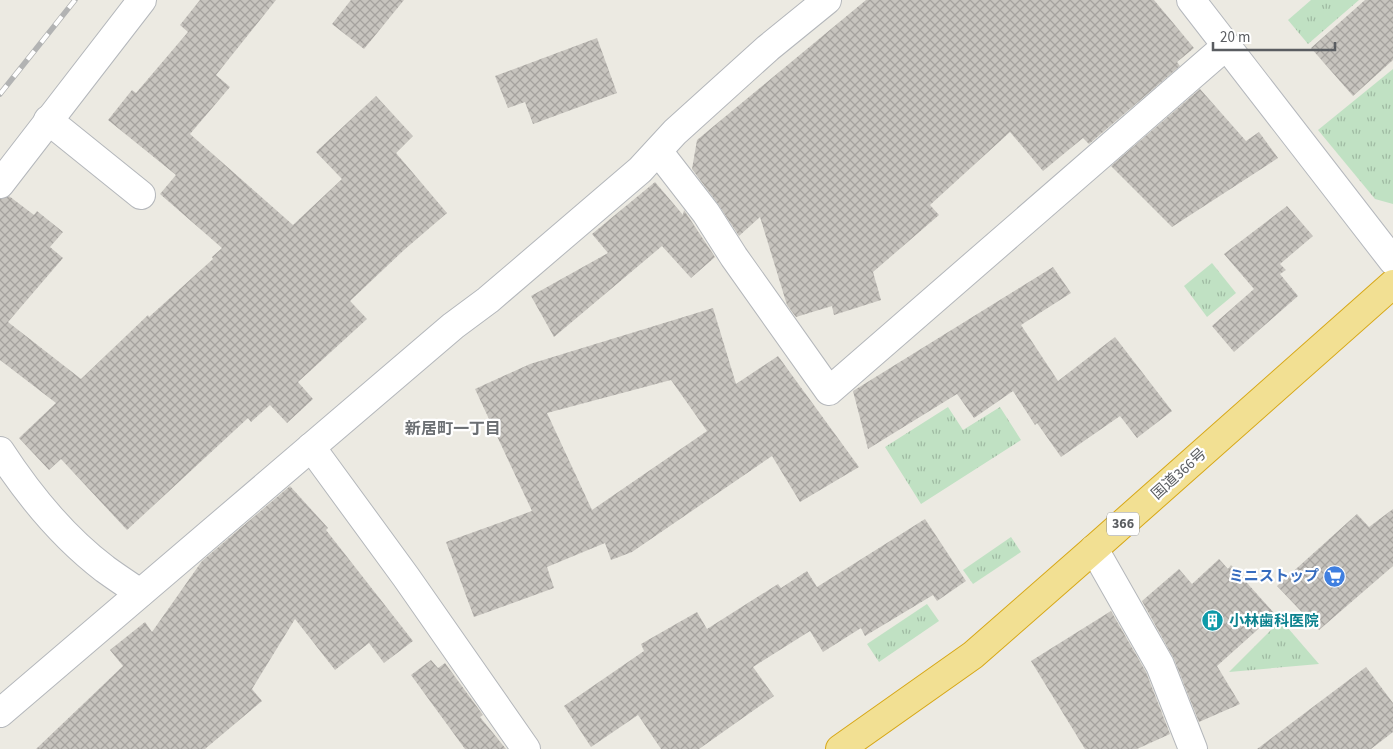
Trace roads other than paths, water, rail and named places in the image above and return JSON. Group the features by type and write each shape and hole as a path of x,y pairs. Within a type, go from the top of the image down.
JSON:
{"highway":[{"name":"国道366号","path":"844,748 974,655 1393,284"}],"street":[{"path":"0,184 142,0"},
{"path":"0,713 453,326 488,300 640,170 675,132 827,0"},
{"path":"1191,0 1393,261"},
{"path":"658,151 706,213 734,257 829,391 1226,46"},
{"path":"48,120 141,195"},
{"path":"311,447 526,749"},
{"path":"0,451 38,502 68,536 104,568 140,593"},
{"path":"1094,550 1160,665 1193,749"}],"railway":[{"path":"0,94 75,0"}],"place":[{"name":"ミニストップ","path":"1335,576"},
{"name":"小林歯科医院","path":"1213,621"}],"district":[{"name":"新居町一丁目","path":"453,429"}]}
